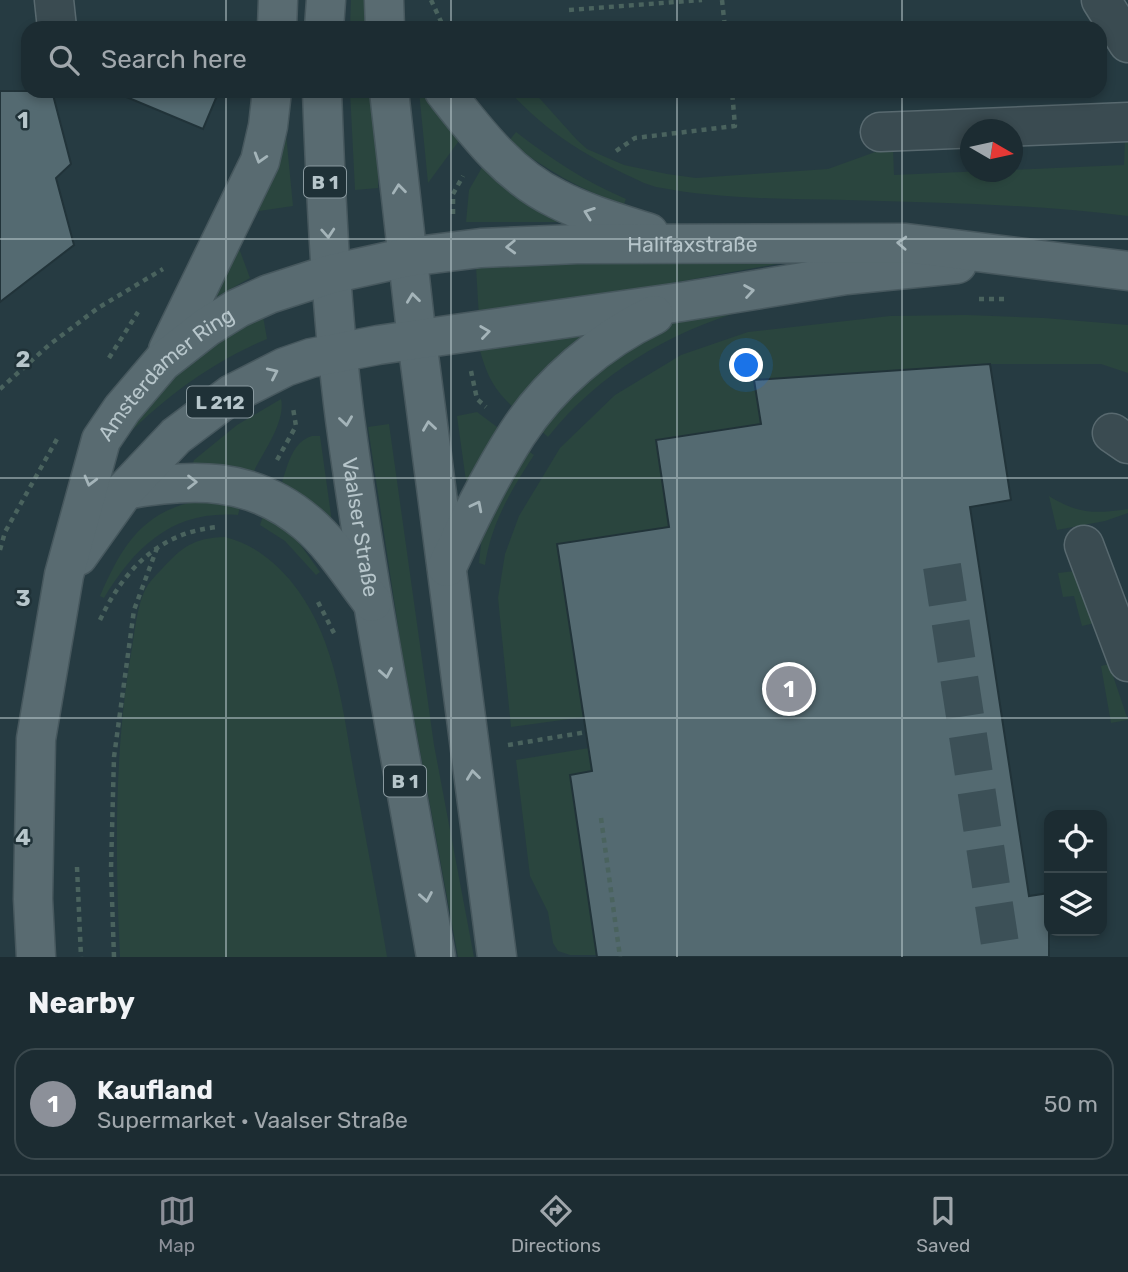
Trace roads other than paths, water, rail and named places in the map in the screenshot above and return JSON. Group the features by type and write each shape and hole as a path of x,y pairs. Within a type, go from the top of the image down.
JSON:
{"main road":[{"path":"277,21 278,0"},
{"path":"324,21 326,0"},
{"path":"162,362 260,161 271,98"},
{"name":"Vaalser Straße","path":"323,98 326,192 348,270 338,353 345,418 374,606 436,957"},
{"path":"390,98 417,340 498,957"},
{"path":"450,98 497,156 546,193 579,209 677,243"},
{"name":"Halifaxstraße","path":"348,270 408,257 481,248 677,243 906,243 1128,271"},
{"name":"Halifaxstraße","path":"378,345 681,302 846,275 1018,258"},
{"name":"Amsterdamer Ring","path":"36,957 33,899 36,739 64,575 101,440 122,409 162,362 207,327 238,307 269,294 348,270"},
{"path":"447,567 490,480 518,432 540,405 577,367 610,340 681,302"},
{"name":"Amsterdamer Ring","path":"64,575 125,490 176,436 232,394 285,367 311,358 378,345"},
{"path":"125,490 168,483 205,482 259,493 284,506 308,524 329,546 374,606"}],"lane":[{"path":"54,0 56,21"},
{"path":"1101,0 1128,43"},
{"path":"880,132 1128,122"},
{"path":"1084,545 1128,662"}],"tunnel":[{"path":"942,566 1002,957"}],"place":[{"name":"Kaufland","path":"789,689"}]}
